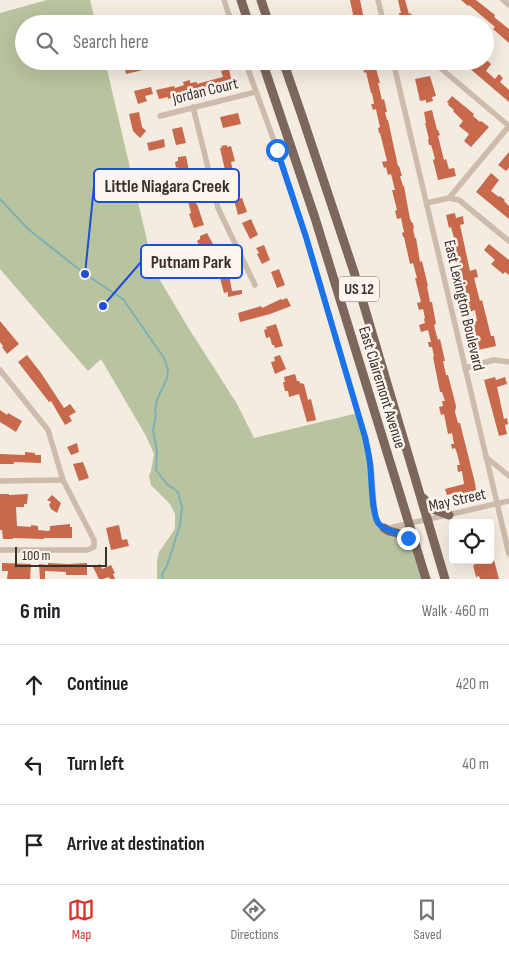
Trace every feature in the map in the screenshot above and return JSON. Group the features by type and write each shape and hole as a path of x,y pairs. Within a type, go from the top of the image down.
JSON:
{"main road":[{"path":"241,0 246,15"},
{"path":"260,0 266,15"},
{"name":"East Clairemont Avenue","path":"265,70 315,218 426,579"},
{"name":"East Clairemont Avenue","path":"286,70 354,272 445,579"},
{"path":"420,495 433,509 449,515"},
{"path":"384,528 406,535 417,547"}],"street":[{"path":"224,0 229,15"},
{"path":"378,0 382,15"},
{"path":"503,0 509,5"},
{"path":"249,70 306,237 352,389 369,451 375,517 378,524 384,528"},
{"name":"East Lexington Boulevard","path":"395,70 509,554"},
{"path":"443,70 509,126 449,198"},
{"name":"Jordan Court","path":"160,116 256,92"},
{"path":"194,107 218,208 255,285"},
{"path":"427,203 449,198 459,200 509,241"},
{"path":"465,368 494,360 509,362"},
{"path":"0,371 48,430 63,480 94,540 94,547 87,550 0,550"},
{"path":"486,456 509,476"},
{"path":"0,480 63,480"},
{"name":"May Street","path":"384,528 410,524 509,501"}],"green space":[{"path":"47,0 90,0 94,15 15,15 15,70 107,70 154,270 237,404 254,438 358,413 365,437 376,521 408,538 425,579 157,579 159,552 175,529 175,514 170,504 151,485 149,476 154,454 146,436 101,359 88,371 0,269 0,13"}],"building":[{"path":"350,0 360,0 363,15 353,15"},
{"path":"398,0 405,0 409,14 411,13 411,15 399,15 399,13 401,13"},
{"path":"461,0 476,0 495,15 494,17 494,15 481,15"},
{"path":"494,17 509,29 509,43 494,30"},
{"path":"125,70 143,70 126,74"},
{"path":"229,70 232,83 193,91 194,93 182,96 159,99 156,90 174,86 175,88 184,85 183,82 190,80 190,83 197,82 197,84 223,77 221,71"},
{"path":"364,70 376,70 380,83 378,83 382,100 384,99 387,112 385,112 402,176 400,176 404,186 410,219 413,223 420,262 422,261 430,302 432,302 436,324 434,325 438,340 440,339 446,375 448,375 456,406 455,412 458,423 460,423 475,483 476,491 463,495 459,492 447,495 445,489 464,484 462,471 458,472 457,465 460,465 455,448 452,449 451,444 454,444 452,433 448,434 444,414 441,415 439,407 443,406 442,401 445,401 442,392 440,392 432,347 429,347 428,342 431,342 428,330 421,332 419,325 425,323 425,318 423,309 419,310 417,303 421,302 415,278 417,278 413,263 410,264 402,233 404,232 401,218 397,219 395,211 397,210 392,190 395,190 391,174 388,175 386,167 384,168 382,162 387,161 379,133 378,128 380,127 376,109 373,110 371,104 374,104 372,93 366,72 364,73"},
{"path":"472,70 487,70 495,79 499,74 503,78 500,82 509,90 509,102"},
{"path":"430,76 436,96 432,97 433,101 426,103 426,100 420,101 415,79"},
{"path":"151,87 153,94 145,96 147,101 138,104 134,91"},
{"path":"452,96 474,114 473,116 480,122 489,127 471,147 464,141 469,134 459,126 463,121 448,105 447,102"},
{"path":"432,110 440,135 438,136 444,160 446,159 449,169 454,168 456,176 438,180 433,160 435,159 431,145 429,145 424,112"},
{"path":"139,112 142,127 146,131 140,138 133,131 129,114"},
{"path":"238,113 241,124 223,128 220,117"},
{"path":"182,127 186,143 176,145 172,129"},
{"path":"164,139 165,147 149,151 147,143"},
{"path":"227,145 227,147 231,146 235,161 231,162 237,190 229,192 220,148"},
{"path":"509,152 509,168 506,171 498,165"},
{"path":"186,156 189,171 187,172 204,225 194,228 189,214 191,213 188,201 185,202 183,196 179,197 176,187 181,186 178,167 176,168 175,162 178,161 178,157"},
{"path":"491,173 499,180 491,191 505,200 509,206 509,219 476,192"},
{"path":"242,198 247,212 238,215 234,200"},
{"path":"455,213 456,218 463,216 464,224 460,225 470,271 476,269 478,277 474,278 491,336 494,336 496,346 478,350 471,322 477,321 475,310 469,312 464,292 466,291 457,264 452,238 454,238 446,215"},
{"path":"251,219 258,235 250,239 242,223"},
{"path":"207,233 219,255 223,258 230,274 232,291 242,290 242,294 228,297 228,292 224,293 220,278 203,245 200,247 197,241 200,239 200,236"},
{"path":"489,244 509,260 509,275 505,272 503,274 491,264 495,260 484,250"},
{"path":"264,245 270,260 262,264 256,248"},
{"path":"279,269 285,285 277,288 271,272"},
{"path":"287,298 291,306 240,322 238,313 261,306 262,308"},
{"path":"0,321 19,344 7,354 0,342"},
{"path":"276,324 283,346 275,348 270,337 266,338 264,330 267,329 266,327"},
{"path":"27,355 64,408 70,404 76,412 69,416 72,421 65,425 51,401 49,402 18,362"},
{"path":"280,355 286,369 275,374 271,362 275,361 274,357"},
{"path":"295,374 297,381 304,384 308,400 311,399 316,420 307,422 299,394 289,397 288,391 285,391 284,377"},
{"path":"495,377 496,380 505,377 507,384 497,387 504,419 507,418 508,424 505,425 507,434 499,436 484,380"},
{"path":"0,410 22,421 16,432 0,422"},
{"path":"77,443 79,452 71,455 67,447"},
{"path":"25,452 41,455 41,463 14,462 14,464 0,464 0,454 25,455"},
{"path":"83,462 89,478 79,481 73,464"},
{"path":"0,494 28,494 27,504 24,504 24,507 16,507 17,526 38,526 38,530 48,531 50,526 70,524 70,527 72,527 72,538 3,539 2,530 0,530"},
{"path":"52,495 61,503 57,513 51,509 49,505 51,502 47,500"},
{"path":"119,525 122,540 127,539 129,546 111,550 106,528"},
{"path":"494,560 499,579 480,579 479,576 476,577 473,565 494,564"},
{"path":"2,563 31,564 30,579 7,579 8,571 2,571"},
{"path":"48,563 87,563 87,575 66,575 66,572 45,571 45,579 40,579 39,564 48,565"},
{"path":"100,564 102,569 111,565 115,573 113,574 115,579 110,579 109,577 99,579 93,567"}],"waterway":[{"path":"0,199 28,229 85,274 123,299 164,358 168,369 167,378 157,400 153,430 157,451 156,470 167,484 178,492 182,507 180,525 167,566 162,574 163,579"}],"place":[{"name":"Little Niagara Creek","path":"85,274"},
{"name":"Putnam Park","path":"103,306"}],"route":[{"path":"277,150 306,237 369,451 376,520 381,526 390,531 406,535 408,538"}]}
